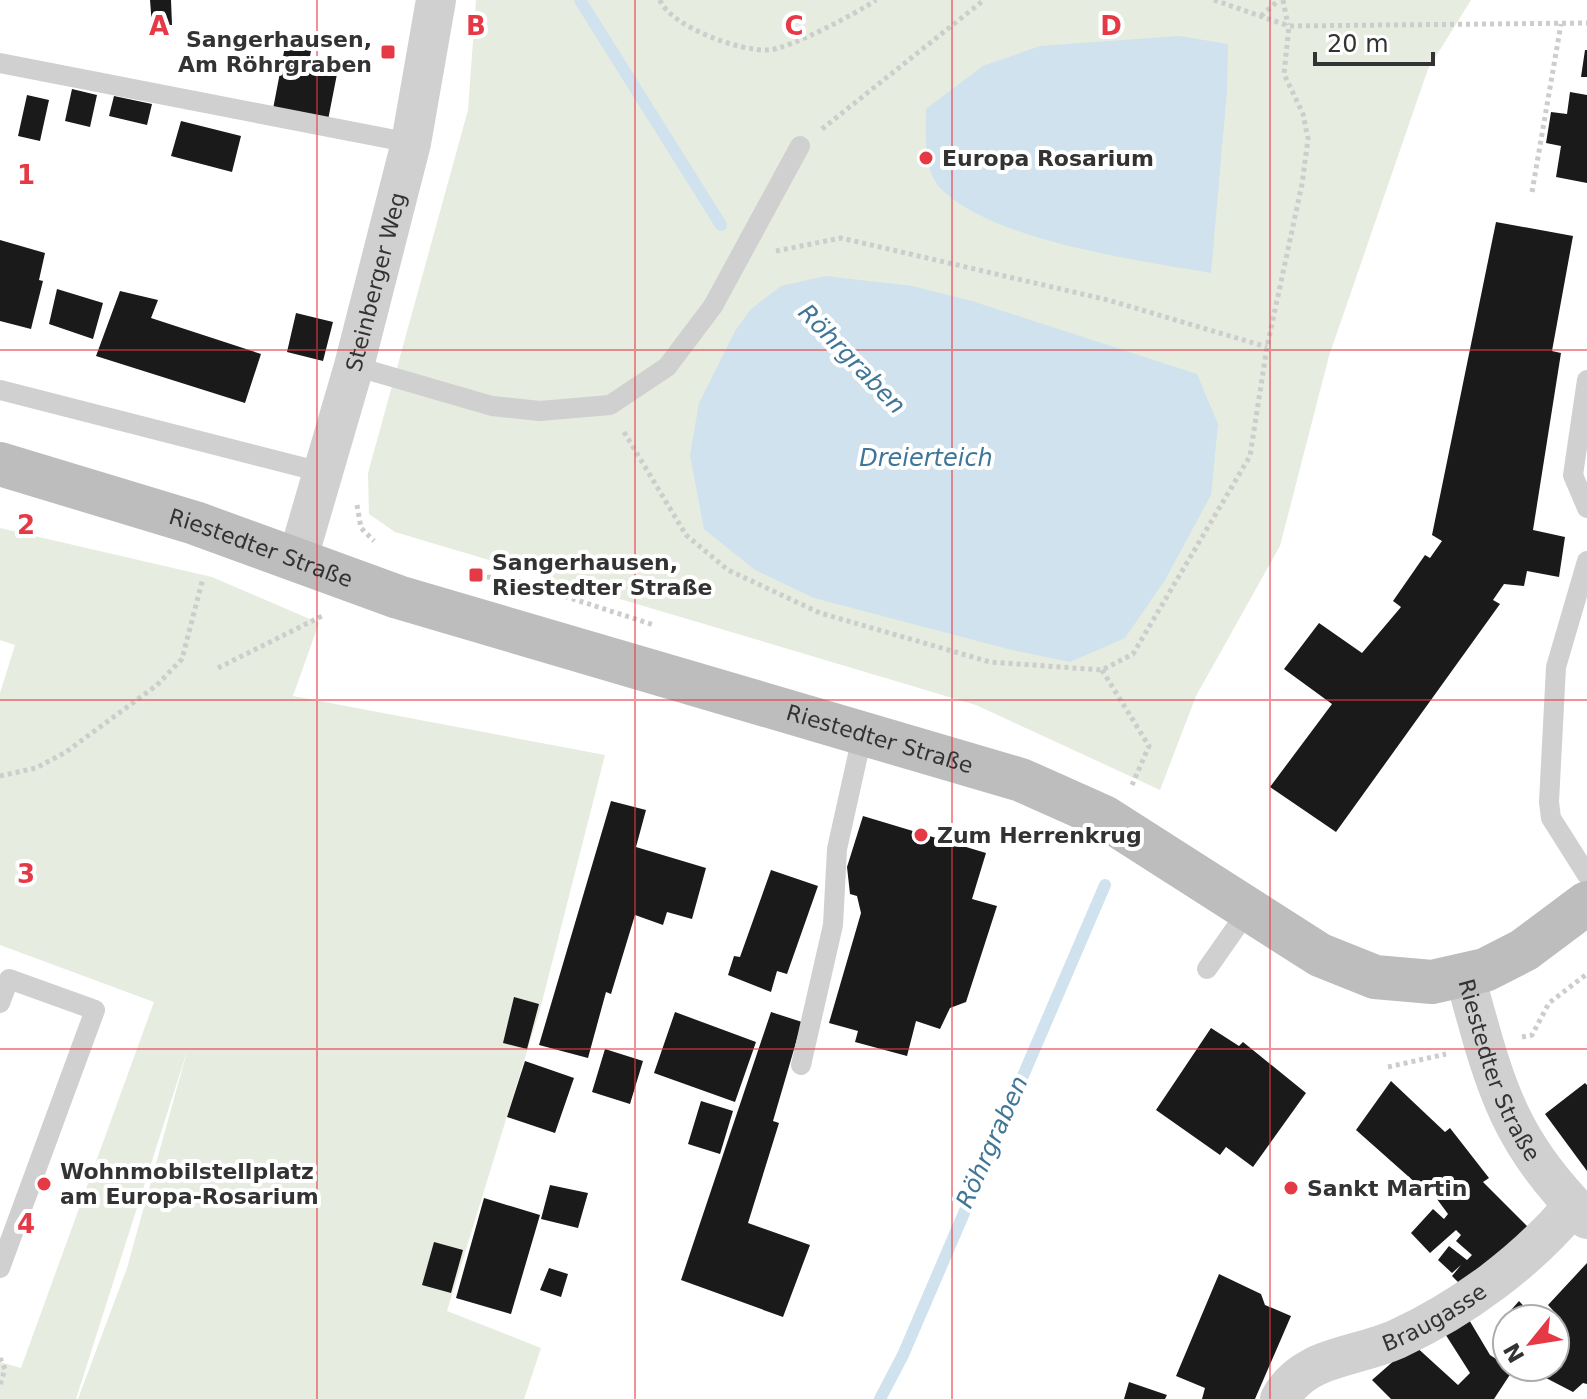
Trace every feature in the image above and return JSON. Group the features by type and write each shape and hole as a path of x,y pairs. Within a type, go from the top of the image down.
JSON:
{"main road":[{"name":"Riestedter Straße","path":"0,464 195,523 379,590 863,732 1052,792 1122,828 1320,955 1375,977 1405,982 1465,976"},
{"path":"1465,976 1524,950 1587,903"}],"street":[{"name":"Steinberger Weg","path":"297,561 354,366 411,143 436,0"},
{"name":"Riestedter Straße","path":"1465,976 1500,1098 1531,1155 1580,1212"},
{"name":"Braugasse","path":"1280,1399 1287,1385 1309,1367 1396,1339 1471,1297 1516,1265 1580,1212"}],"lane":[{"path":"0,63 411,143"},
{"path":"354,366 492,406 540,411 610,405 667,367 713,306 800,146"},
{"path":"1587,380 1573,475 1587,508"},
{"path":"0,390 321,472"},
{"path":"1587,561 1556,667 1549,802 1551,818 1587,875"},
{"path":"801,1065 833,925 837,849 863,732"},
{"path":"1207,969 1249,909"},
{"path":"0,1003 9,979 95,1010 0,1268"}],"path":[{"path":"660,0 662,6 690,27 725,43 770,50 856,14 876,0"},
{"path":"800,146 984,0"},
{"path":"1214,0 1289,26 1587,23"},
{"path":"610,405 686,535 728,570 820,613 990,662 1102,670 1133,654 1250,456 1267,347 1302,184 1308,139 1303,114 1284,74 1289,26 1281,0 1261,16"},
{"path":"1532,192 1561,24"},
{"path":"766,259 777,250 841,238 1108,300 1267,347"},
{"path":"356,498 361,528 367,536 392,549 379,590"},
{"path":"0,776 36,768 82,742 157,685 182,659 203,578"},
{"path":"218,668 322,616"},
{"path":"1102,670 1149,746 1131,789"},
{"path":"0,1358 5,1369 0,1385"}],"shaded area":[{"path":"476,0 1471,0 1428,69 1329,356 1280,546 1196,696 1160,790 976,705 395,532 369,514 368,473 468,110"},
{"path":"0,528 212,577 319,623 293,696 605,755 541,1006 447,1311 541,1348 524,1399 78,1399 127,1268 188,1048 76,1399 0,1399 0,1362 21,1368 154,1002 0,945 0,693 15,645 0,640"}],"water":[{"path":"1179,36 1228,44 1227,91 1211,273 1108,255 1033,236 968,209 936,183 928,163 926,109 983,66 1040,46"},
{"name":"Dreierteich","path":"826,276 912,286 972,301 1197,374 1218,424 1211,495 1165,580 1125,638 1070,662 1008,649 814,598 755,570 704,529 690,455 699,403 735,331 751,309 781,286"}],"building":[{"path":"150,0 171,0 172,25 152,26"},
{"path":"287,36 313,39 308,68 337,74 328,120 273,109"},
{"path":"1585,50 1587,77 1581,77"},
{"path":"72,89 97,95 90,127 65,121"},
{"path":"1570,92 1587,95 1587,183 1556,177 1561,146 1546,143 1551,112 1567,114"},
{"path":"27,95 49,100 40,141 18,136"},
{"path":"114,96 152,104 147,125 109,116"},
{"path":"181,121 241,136 232,172 171,156"},
{"path":"1496,222 1573,236 1552,351 1561,353 1533,530 1565,537 1559,577 1527,571 1524,586 1504,584 1493,600 1500,604 1336,832 1270,787 1332,704 1284,669 1319,623 1362,653 1401,607 1393,601 1425,555 1430,558 1442,541 1432,535"},
{"path":"0,240 45,253 39,280 43,281 31,329 0,321"},
{"path":"57,289 103,303 93,339 49,324"},
{"path":"120,291 158,300 151,318 261,354 245,403 96,356"},
{"path":"296,313 333,322 323,361 287,352"},
{"path":"611,801 646,810 636,847 706,868 692,919 667,912 663,925 635,915 611,994 606,992 588,1058 539,1045"},
{"path":"863,816 986,853 972,899 997,906 966,1002 950,1008 940,1029 916,1021 907,1056 855,1042 858,1031 829,1023 861,913 857,896 850,894 847,867"},
{"path":"771,870 818,886 787,974 777,971 771,992 728,975 734,956 740,957"},
{"path":"514,997 539,1004 527,1049 503,1043"},
{"path":"675,1012 756,1042 735,1102 654,1073"},
{"path":"771,1012 802,1022 773,1121 779,1123 748,1223 810,1245 783,1317 681,1280"},
{"path":"1211,1028 1239,1046 1243,1042 1306,1093 1253,1167 1226,1147 1220,1155 1156,1110"},
{"path":"605,1049 643,1061 630,1104 592,1092"},
{"path":"525,1061 574,1078 555,1133 507,1117"},
{"path":"1391,1081 1445,1132 1450,1128 1489,1178 1483,1182 1534,1233 1466,1290 1452,1276 1461,1265 1452,1273 1438,1260 1449,1246 1467,1260 1472,1255 1456,1241 1461,1235 1456,1230 1430,1253 1411,1233 1433,1209 1444,1219 1448,1214 1431,1191 1427,1193 1356,1130"},
{"path":"1585,1083 1587,1085 1587,1171 1545,1114"},
{"path":"701,1101 733,1111 720,1154 688,1144"},
{"path":"550,1185 588,1193 578,1228 541,1219"},
{"path":"484,1198 540,1215 511,1314 456,1298"},
{"path":"434,1242 463,1250 451,1293 422,1285"},
{"path":"1587,1263 1587,1384 1583,1383 1573,1392 1556,1383 1571,1383 1571,1303 1550,1303"},
{"path":"549,1268 568,1274 561,1297 540,1290"},
{"path":"1219,1274 1261,1294 1265,1305 1291,1316 1255,1399 1202,1399 1205,1388 1176,1376"},
{"path":"1465,1313 1491,1356 1491,1383 1504,1383 1494,1399 1391,1399 1372,1380 1413,1344 1458,1385 1470,1373 1442,1329"},
{"path":"1129,1382 1167,1395 1165,1399 1124,1399"}],"waterway":[{"name":"Röhrgraben","path":"580,0 721,225"},
{"name":"Röhrgraben","path":"880,1399 903,1355 1105,885"}],"place":[{"name":"Sangerhausen, Am Röhrgraben","path":"388,52"},
{"name":"Europa Rosarium","path":"926,158"},
{"name":"Sangerhausen, Riestedter Straße","path":"476,575"},
{"name":"Zum Herrenkrug","path":"921,835"},
{"name":"Wohnmobilstellplatz am Europa-Rosarium","path":"44,1184"},
{"name":"Sankt Martin","path":"1291,1188"}]}
